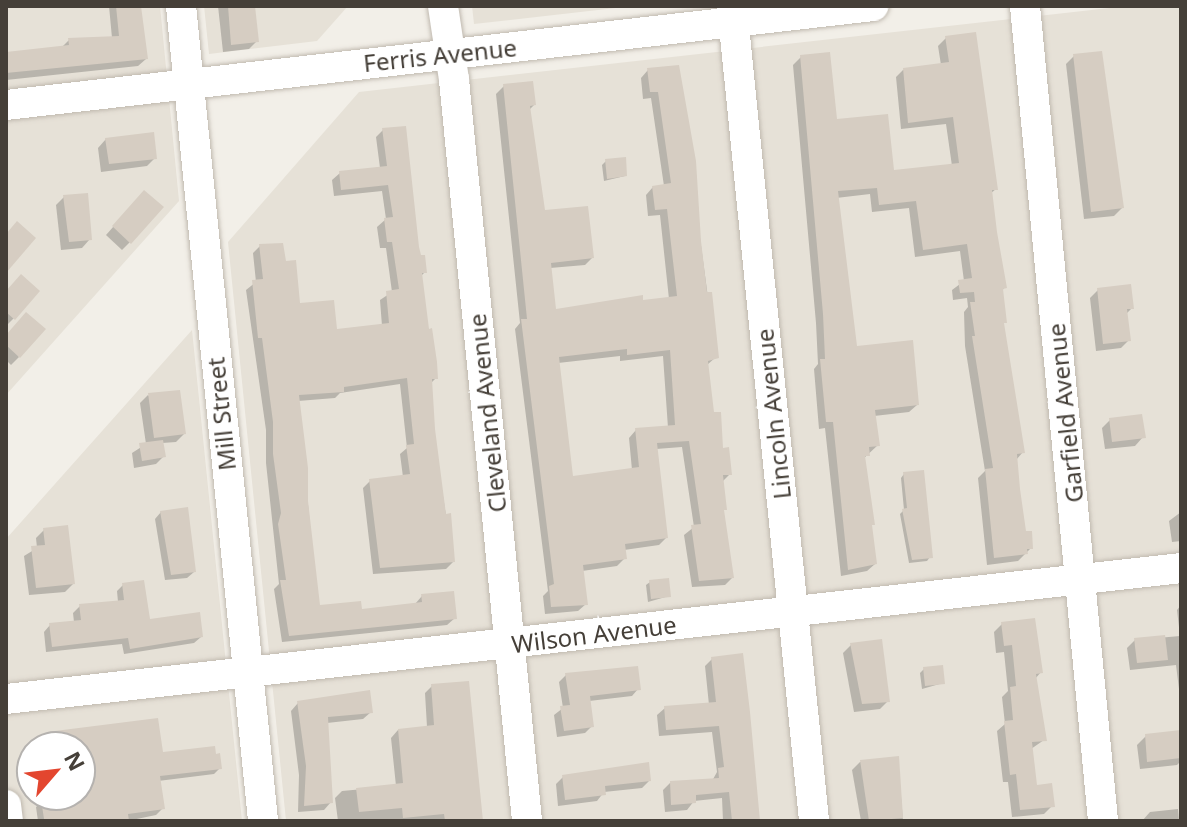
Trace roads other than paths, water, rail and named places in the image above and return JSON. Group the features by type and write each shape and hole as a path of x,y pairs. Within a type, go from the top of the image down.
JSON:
{"street":[{"name":"Mill Street","path":"181,6 263,821"},
{"name":"Cleveland Avenue","path":"443,6 527,821"},
{"name":"Ferris Avenue","path":"6,105 450,54 732,14 873,6"},
{"name":"Garfield Avenue","path":"1025,6 1103,821"},
{"name":"Lincoln Avenue","path":"732,14 814,821"},
{"name":"Wilson Avenue","path":"6,699 1181,568"},
{"path":"6,805 8,821"}]}
